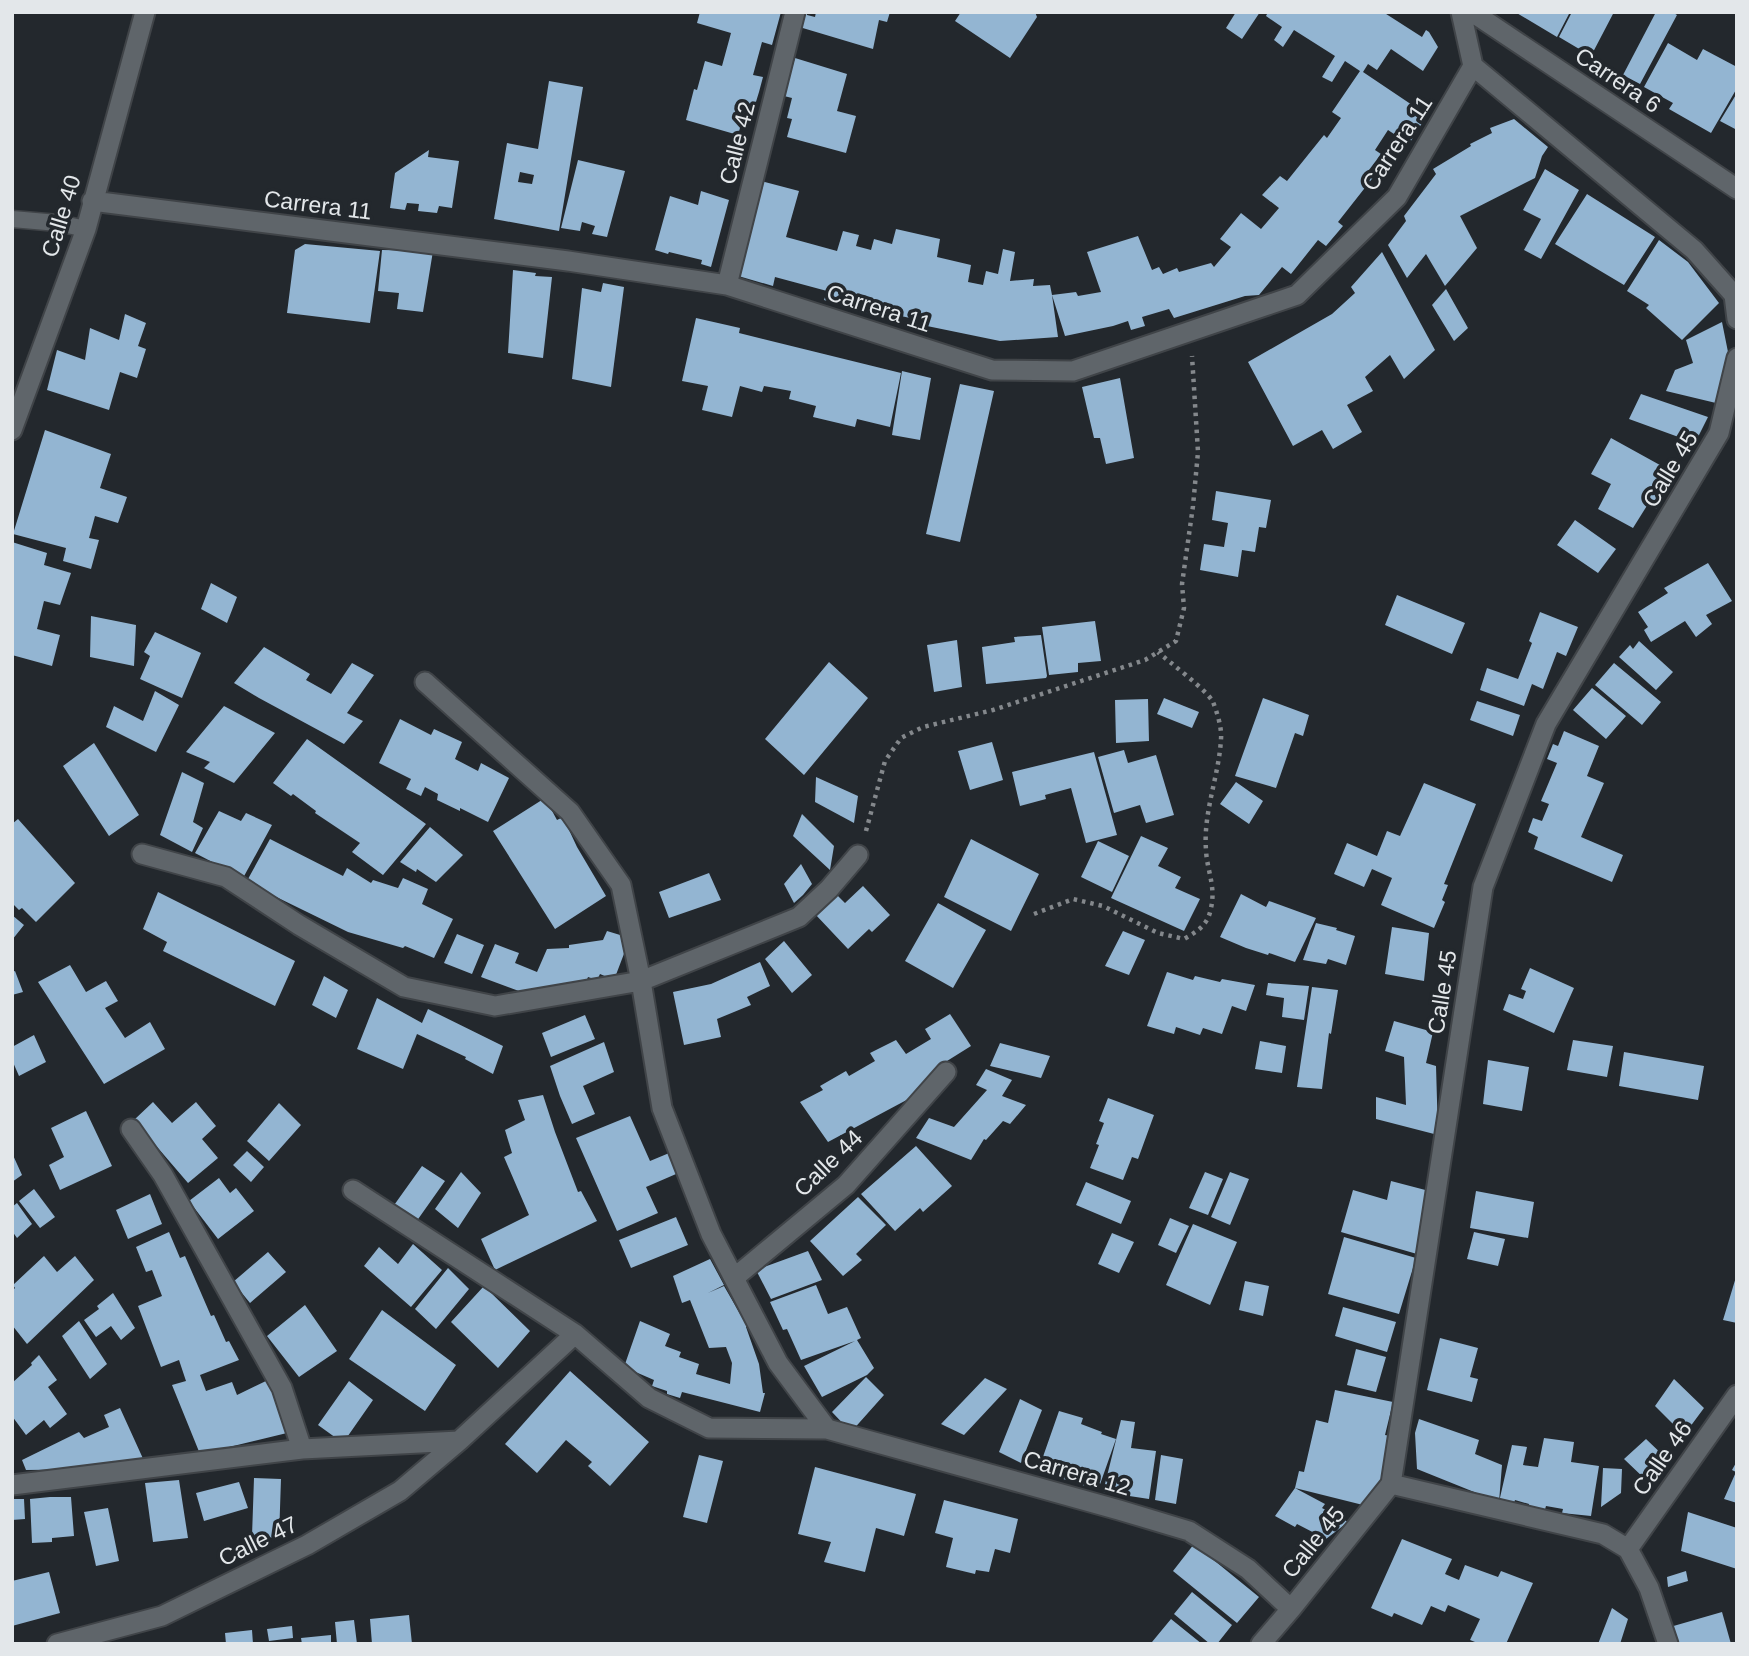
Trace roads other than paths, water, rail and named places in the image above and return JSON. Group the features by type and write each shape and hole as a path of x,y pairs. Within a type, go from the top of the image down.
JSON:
{"street":[{"name":"Calle 40","path":"12,430 86,229 145,12"},
{"name":"Calle 42","path":"727,285 794,12"},
{"path":"1461,12 1474,66 1694,250 1734,295 1737,319"},
{"name":"Carrera 6","path":"1472,12 1737,189"},
{"name":"Carrera 11","path":"92,201 568,261 727,285 992,370 1073,371 1297,295 1397,197 1474,66"},
{"name":"Calle 45","path":"1261,1644 1391,1484 1483,887 1546,724 1719,433 1737,358"},
{"path":"425,682 570,812 621,885 641,981 662,1108 711,1234 778,1363 827,1429"},
{"path":"142,854 226,877 299,925 404,987 495,1006 641,981 799,917 829,889 858,855"},
{"name":"Calle 44","path":"734,1278 846,1185 946,1072"},
{"path":"131,1129 163,1175 282,1388 302,1449"},
{"name":"Carrera 12","path":"353,1190 575,1334 649,1398 709,1428 827,1429 1189,1531 1248,1569 1291,1609"},
{"name":"Calle 47","path":"57,1644 162,1616 307,1545 400,1491 459,1441 575,1334"},
{"name":"Calle 46","path":"1628,1549 1737,1395"},
{"path":"12,1485 302,1449 459,1441"},
{"path":"1391,1484 1603,1534 1628,1549 1649,1588 1668,1644"}],"lane":[{"path":"12,219 58,223 86,229"}]}
